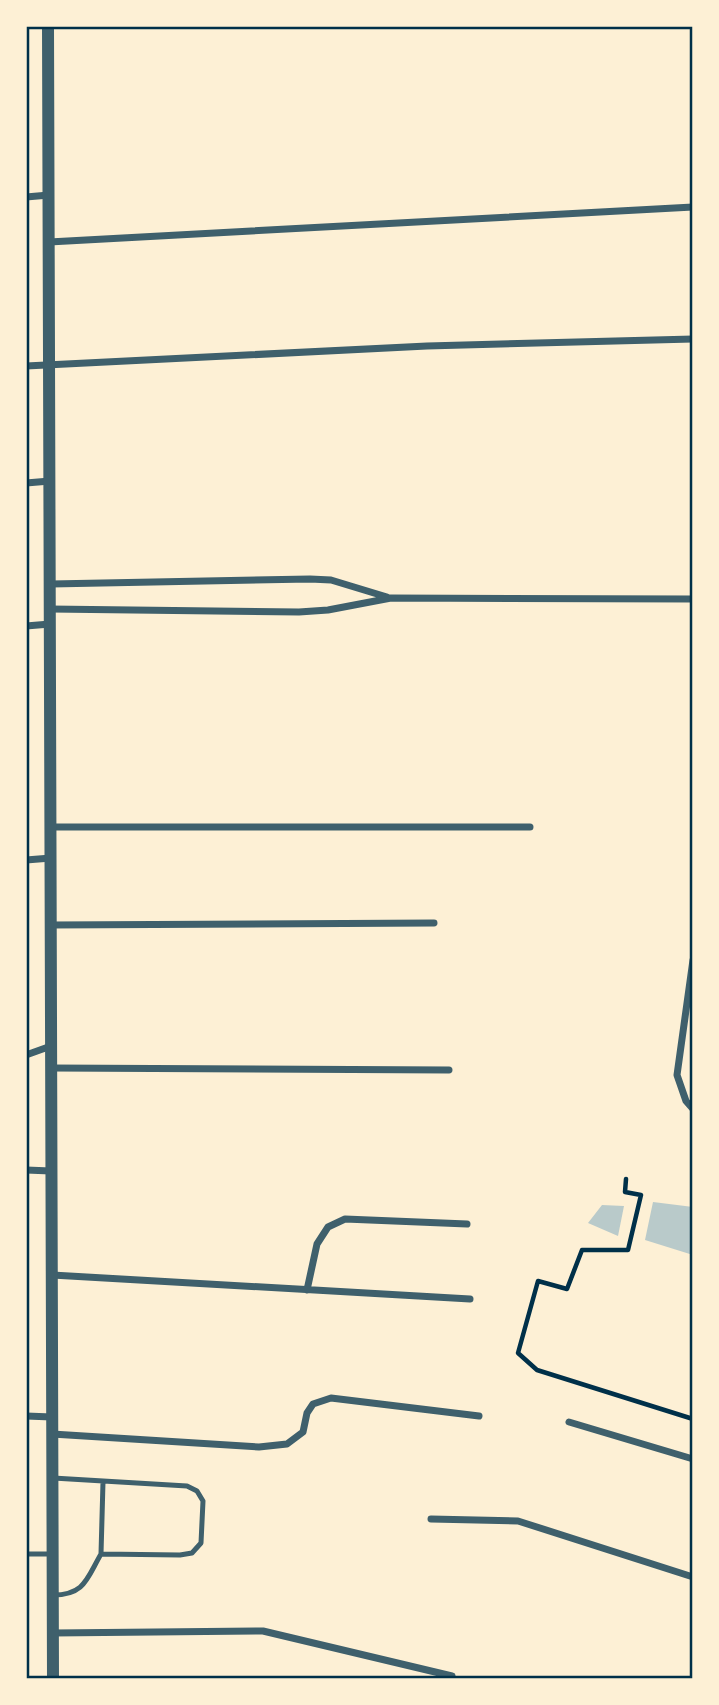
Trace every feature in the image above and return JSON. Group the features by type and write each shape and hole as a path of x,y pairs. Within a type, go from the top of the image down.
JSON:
{"street":[{"path":"48,26 53,1679"},
{"path":"26,197 49,195"},
{"path":"49,242 693,207"},
{"path":"26,366 427,346 693,339"},
{"path":"26,483 50,481"},
{"path":"51,584 310,579 331,580 391,598"},
{"path":"50,610 299,612 328,610 391,598 693,599"},
{"path":"26,626 50,624"},
{"path":"51,827 530,827"},
{"path":"26,860 51,858"},
{"path":"51,925 434,923"},
{"path":"693,960 677,1075 686,1101 693,1109"},
{"path":"26,1055 51,1046"},
{"path":"51,1068 449,1070"},
{"path":"26,1170 51,1171"},
{"path":"307,1290 317,1244 328,1227 345,1219 467,1224"},
{"path":"52,1275 470,1299"},
{"path":"52,1434 259,1447 288,1444 303,1432 307,1413 313,1404 331,1398 479,1416"},
{"path":"26,1416 52,1418"},
{"path":"569,1422 693,1459"},
{"path":"431,1519 518,1521 693,1577"},
{"path":"52,1633 263,1631 452,1676"}],"lane":[{"path":"52,1478 187,1486 197,1490 203,1501 201,1543 192,1553 101,1554"},
{"path":"53,1595 67,1595 82,1587 101,1554 103,1482"},
{"path":"26,1554 54,1555"}],"path":[{"path":"626,1179 625,1192 641,1195 628,1250 582,1250 567,1289 538,1281 518,1353 537,1370 693,1419"}],"shaded area":[{"path":"653,1202 693,1207 693,1255 645,1240"},
{"path":"602,1205 624,1206 618,1236 588,1223"}]}
